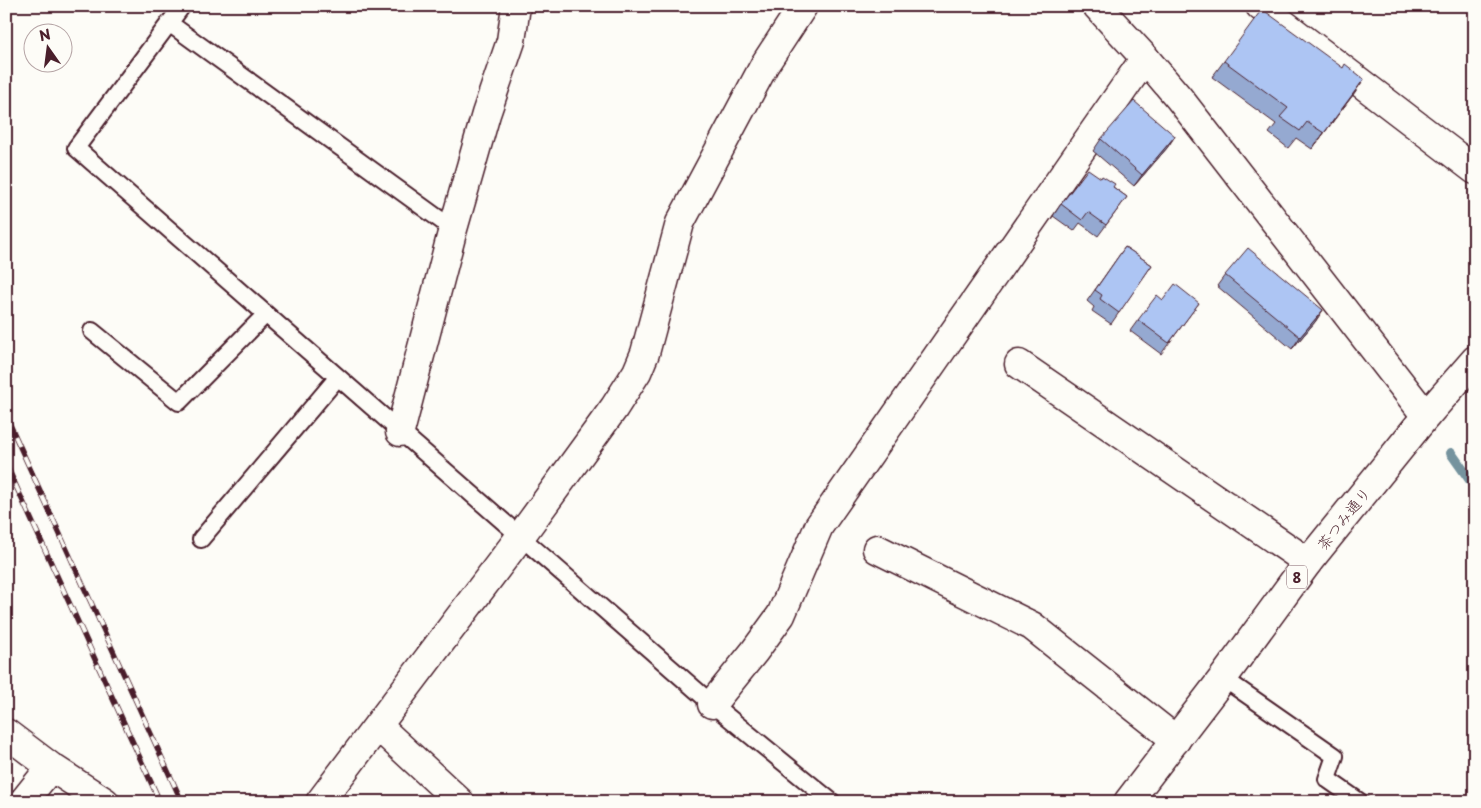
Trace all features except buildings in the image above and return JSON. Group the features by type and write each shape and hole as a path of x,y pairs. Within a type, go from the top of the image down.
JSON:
{"street":[{"path":"400,432 453,229 486,114 511,41 516,6"},
{"path":"320,802 520,537 614,408 637,372 645,353 680,223 765,64 803,6"},
{"path":"1097,6 1145,58 1185,106 1426,416"},
{"path":"1260,6 1475,170"},
{"path":"712,704 781,615 819,526 1145,58"},
{"name":"茶つみ通り","path":"1128,802 1223,678 1308,562 1426,416 1475,360"},
{"path":"1019,364 1308,562"},
{"path":"878,549 1032,626 1176,740"},
{"path":"378,726 460,802"},
{"path":"6,734 51,767 105,802"},
{"path":"23,802 51,767"}],"lane":[{"path":"182,6 76,148 712,704 832,802"},
{"path":"169,23 453,229"},
{"path":"92,331 179,402 266,314"},
{"path":"201,539 338,377"},
{"path":"1223,678 1335,756 1327,779 1360,802"}],"waterway":[{"path":"1451,453 1475,487"}],"railway":[{"path":"6,416 182,802"},
{"path":"6,464 160,802"}]}
